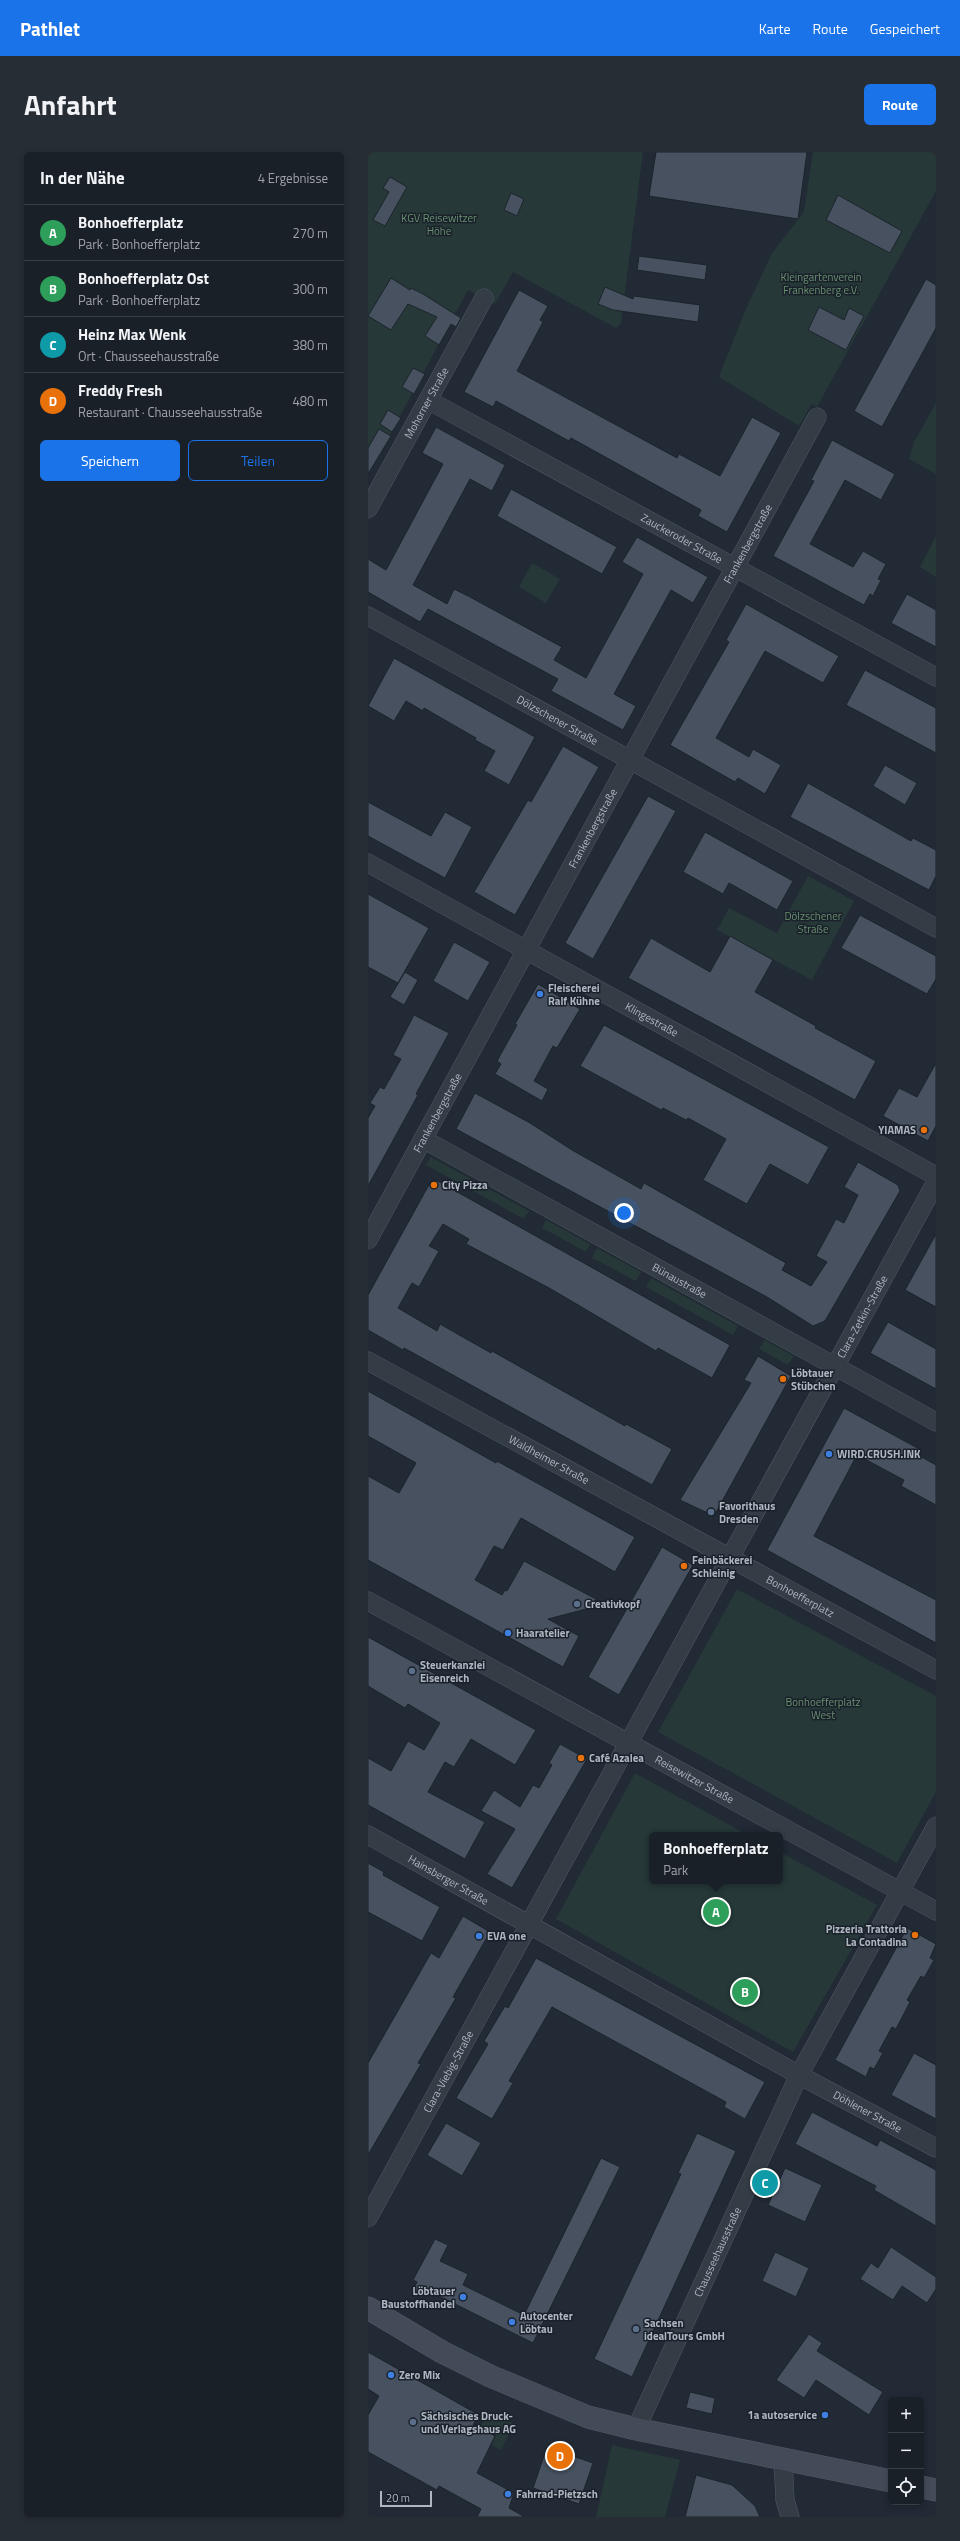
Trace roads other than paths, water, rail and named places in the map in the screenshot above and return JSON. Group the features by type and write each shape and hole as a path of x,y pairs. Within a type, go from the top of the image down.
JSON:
{"main road":[{"path":"368,2308 442,2352 490,2376 588,2417 636,2429 888,2480"},
{"path":"924,2488 936,2490"}],"street":[{"name":"Mohorner Straße","path":"368,508 484,298"},
{"name":"Zauckeroder Straße","path":"428,400 936,677"},
{"name":"Frankenbergstraße","path":"368,1240 817,417"},
{"name":"Dölzschener Straße","path":"368,616 936,928"},
{"name":"Klingestraße","path":"368,863 936,1176"},
{"name":"Bünaustraße","path":"423,1139 936,1422"},
{"name":"Clara-Zetkin-Straße","path":"730,1557 836,1367 936,1182"},
{"name":"Waldheimer Straße","path":"368,1360 730,1557"},
{"name":"Bonhoefferplatz","path":"730,1557 936,1670"},
{"path":"730,1557 529,1925 799,2075 936,1826"},
{"name":"Reisewitzer Straße","path":"368,1601 629,1742 936,1911"},
{"name":"Hainsberger Straße","path":"368,1835 529,1925"},
{"name":"Clara-Viebig-Straße","path":"368,2218 529,1925"},
{"name":"Döhlener Straße","path":"799,2075 936,2148"},
{"name":"Chausseehausstraße","path":"636,2429 799,2075"},
{"path":"783,2460 785,2500 790,2517"}],"place":[{"name":"Fleischerei Ralf Kühne","path":"540,994"},
{"name":"YIAMAS","path":"924,1130"},
{"name":"City Pizza","path":"434,1185"},
{"name":"Löbtauer Stübchen","path":"783,1379"},
{"name":"WIRD.CRUSH.INK","path":"829,1454"},
{"name":"Favorithaus Dresden","path":"711,1512"},
{"name":"Feinbäckerei Schleinig","path":"684,1566"},
{"name":"Creativkopf","path":"577,1604"},
{"name":"Haaratelier","path":"508,1633"},
{"name":"Steuerkanzlei Eisenreich","path":"412,1671"},
{"name":"Café Azalea","path":"581,1758"},
{"name":"Bonhoefferplatz","path":"716,1912"},
{"name":"Pizzeria Trattoria La Contadina","path":"915,1935"},
{"name":"EVA one","path":"479,1936"},
{"name":"Bonhoefferplatz Ost","path":"745,1992"},
{"name":"Heinz Max Wenk","path":"765,2183"},
{"name":"Löbtauer Baustoffhandel","path":"463,2297"},
{"name":"Autocenter Löbtau","path":"512,2322"},
{"name":"Sachsen idealTours GmbH","path":"636,2329"},
{"name":"Zero Mix","path":"391,2375"},
{"name":"1a autoservice","path":"825,2415"},
{"name":"Sächsisches Druck- und Verlagshaus AG","path":"413,2422"},
{"name":"Freddy Fresh","path":"560,2456"},
{"name":"Fahrrad-Pietzsch","path":"508,2494"}],"park label":[{"name":"KGV Reisewitzer Höhe","path":"439,224"},
{"name":"Kleingartenverein Frankenberg e.V.","path":"821,283"},
{"name":"Bonhoefferplatz West","path":"823,1708"}]}
